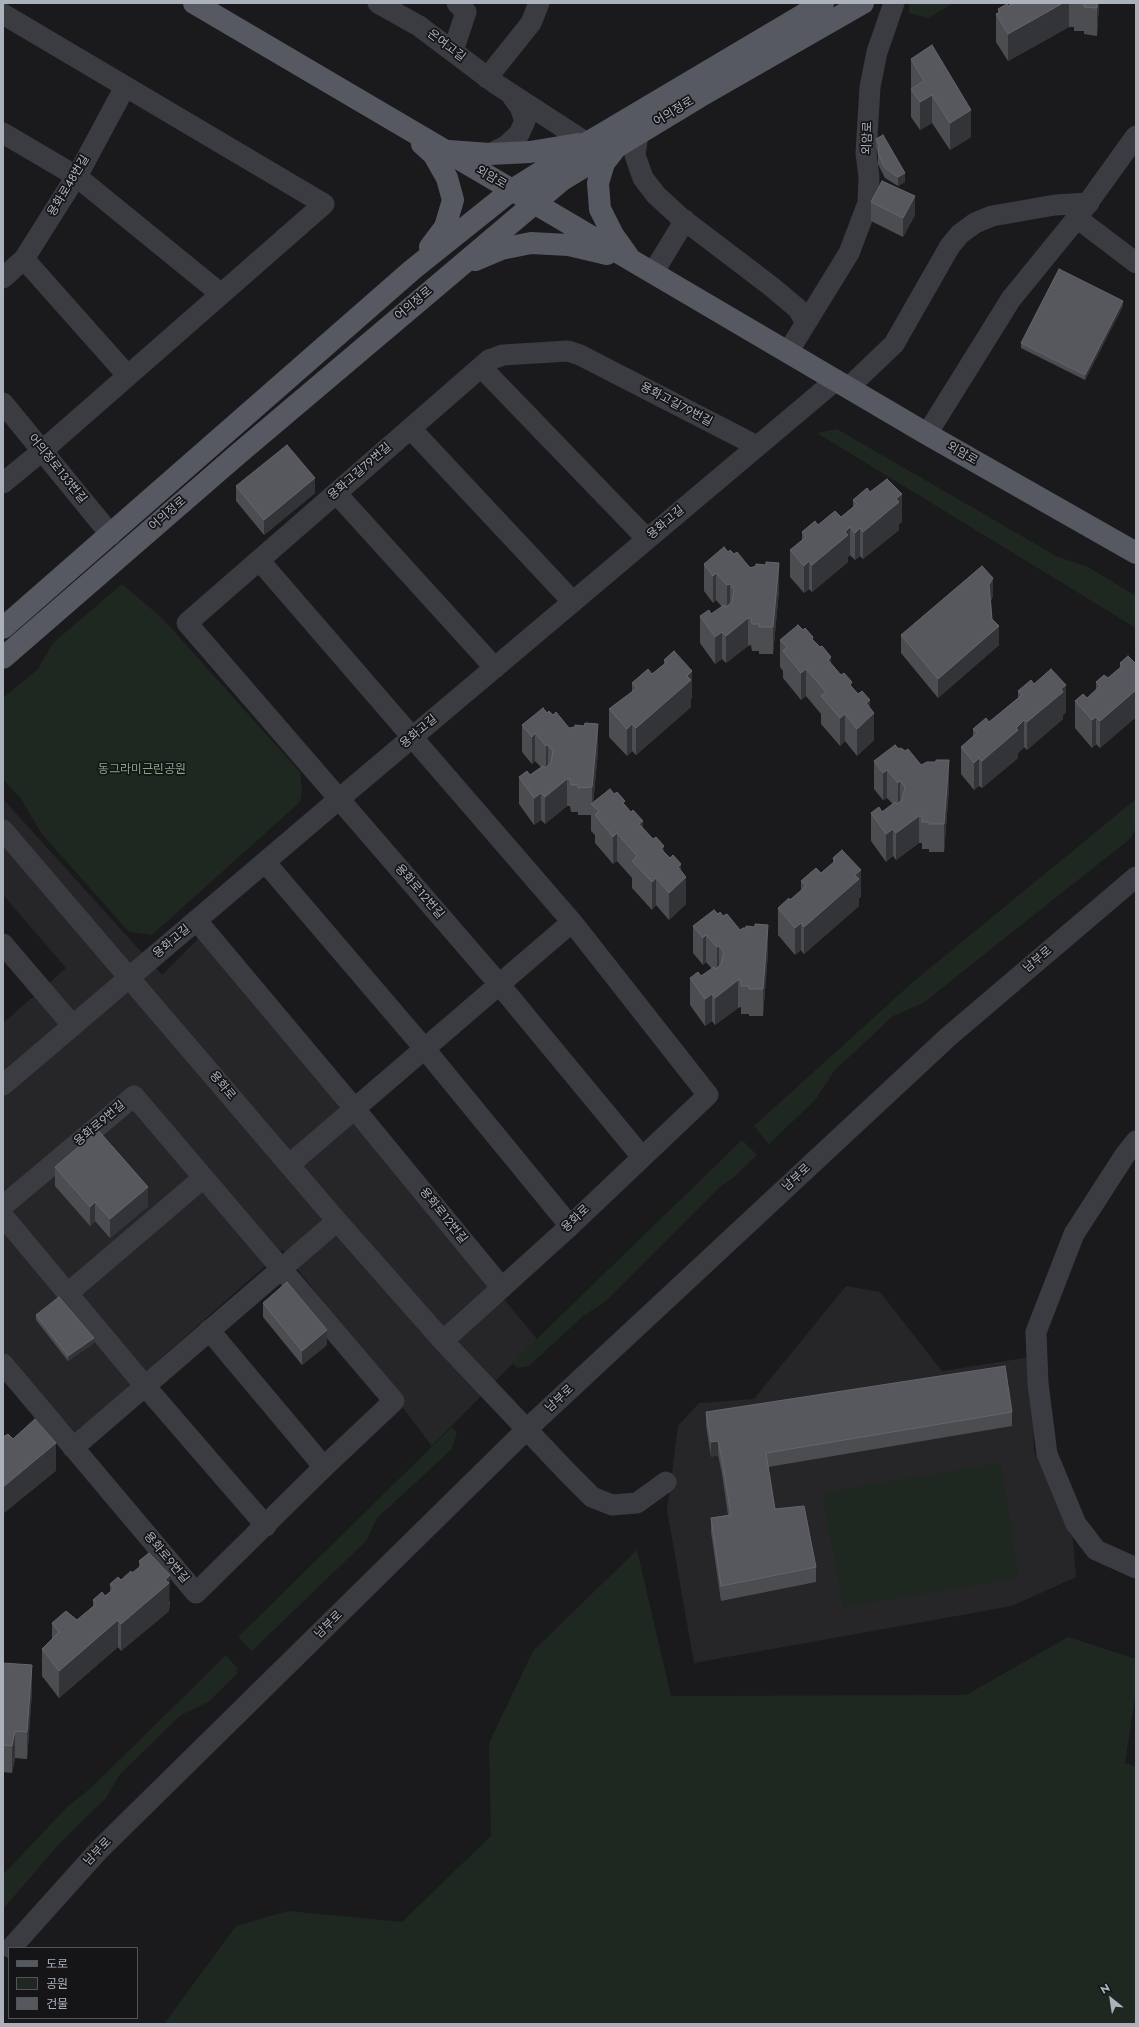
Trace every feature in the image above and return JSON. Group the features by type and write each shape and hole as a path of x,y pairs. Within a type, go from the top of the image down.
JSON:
{"main road":[{"name":"외암로","path":"194,3 927,434 1136,554"},
{"name":"어의정로","path":"3,628 412,270 512,190 587,143 823,3"},
{"name":"어의정로","path":"3,658 446,276 562,180 863,3"},
{"path":"400,124 434,155 447,178 453,200 445,227 412,270"},
{"path":"444,150 490,154 530,152 587,143"},
{"path":"616,147 604,163 598,183 600,209 631,260"},
{"path":"446,276 501,249 531,243 569,245 631,260"}],"street":[{"name":"온여고길","path":"378,3 419,26 487,78 587,143"},
{"path":"453,51 466,12 457,3"},
{"path":"487,78 531,23 539,3"},
{"name":"외암로","path":"788,352 849,253 868,203 869,178 866,153 870,86 877,52 894,3"},
{"path":"3,14 324,204 42,451 3,483"},
{"name":"용화로48번길","path":"3,278 24,259 76,176 125,87"},
{"name":"온여고길","path":"490,154 506,146 519,134 525,121 520,107 511,94"},
{"path":"3,133 76,176 221,294"},
{"path":"638,134 635,155 643,178 656,195 685,220 772,287 798,310 806,323"},
{"path":"927,434 1011,299 1083,210 1136,136"},
{"name":"용화고길","path":"3,1085 757,446 894,344 950,246 960,234 975,223 992,216 1055,205 1083,210"},
{"path":"1083,210 1136,263"},
{"path":"653,273 685,220"},
{"path":"24,259 128,376"},
{"name":"용화고길79번길","path":"339,799 187,623 489,360 503,355 568,351 580,354 757,446"},
{"path":"481,367 647,539"},
{"name":"어의정로133번길","path":"3,403 111,535"},
{"path":"410,429 572,602"},
{"path":"336,493 495,668"},
{"path":"259,560 572,922 289,1165"},
{"name":"용화로12번길","path":"339,799 499,984 642,1157"},
{"name":"용화로","path":"3,830 337,1221 443,1341 592,1497 612,1505 637,1503 666,1482"},
{"path":"265,862 424,1048 570,1226"},
{"name":"남부로","path":"12,1947 99,1850 528,1429 948,1037 1136,877"},
{"name":"용화로12번길","path":"197,921 354,1108 502,1288"},
{"name":"용화로","path":"443,1341 570,1226 708,1095 572,922"},
{"path":"3,944 73,1026"},
{"name":"용화로9번길","path":"3,1206 134,1096 394,1401 324,1467 266,1526 196,1593 3,1364"},
{"path":"1136,1141 1125,1155 1074,1234 1036,1332 1038,1383 1046,1454 1076,1524 1096,1550 1136,1568"},
{"path":"67,1294 203,1178"},
{"path":"3,1216 145,1386 266,1526"},
{"path":"73,1448 280,1268 337,1221"},
{"path":"209,1330 324,1467"}],"shaded area":[{"path":"3,799 162,975 202,935 537,1339 432,1446 283,1250 73,1436 3,1351 3,1023 66,968 3,895"},
{"path":"846,1286 880,1292 942,1371 1031,1357 1034,1451 1073,1540 1076,1577 1012,1606 694,1663 667,1510 678,1426 699,1403 754,1399"}],"green space":[{"path":"909,3 954,3 928,18 909,13"},
{"path":"837,429 1058,557 1088,567 1136,596 1136,628 817,433"},
{"name":"동그라미근린공원","path":"122,584 163,619 300,772 302,790 300,802 152,935 129,932 42,834 21,799 3,779 3,698 38,669 53,643"},
{"path":"1136,799 1136,828 1131,838 923,1003 893,1016 834,1071 816,1099 769,1144 754,1126 913,982"},
{"path":"742,1140 757,1155 733,1178 721,1186 605,1302 583,1316 529,1366 517,1368 512,1363"},
{"path":"452,1427 457,1432 452,1449 377,1518 366,1541 252,1651 238,1637"},
{"path":"1001,1463 1019,1578 843,1607 822,1493"},
{"path":"637,1550 671,1696 966,1695 1068,1637 1136,1659 1136,1691 1125,1763 1136,1767 1136,2024 164,2024 236,1926 288,1911 402,1922 491,1836 489,1743 533,1651"},
{"path":"226,1655 237,1668 237,1674 208,1702 181,1715 120,1774 106,1798 60,1843 3,1909 3,1875 67,1807 92,1787"}],"building":[{"path":"1014,3 1063,3 1008,34 996,14 1000,12 998,9 1007,4 1008,6"},
{"path":"1074,3 1097,3 1097,8 1084,7 1084,4"},
{"path":"932,45 971,110 950,123 932,95 920,102 911,89 924,81 911,59"},
{"path":"883,135 905,173 898,177 885,168 878,154 879,145 876,139"},
{"path":"882,181 915,196 903,218 871,202"},
{"path":"1059,269 1123,301 1085,375 1021,343"},
{"path":"287,445 315,478 264,520 236,486"},
{"path":"887,479 902,494 896,499 899,502 863,532 860,528 855,533 850,527 845,532 848,535 812,565 809,561 804,566 790,550 806,537 802,532 815,521 818,525 835,511 841,517 857,504 853,500 867,488 870,492"},
{"path":"724,547 728,552 730,550 734,554 737,552 750,568 756,566 756,564 766,565 766,562 779,563 773,627 759,627 759,624 752,624 751,618 748,618 726,636 722,632 715,637 700,616 709,610 711,614 724,605 726,607 732,602 734,590 730,584 727,585 716,573 713,576 704,564"},
{"path":"982,566 993,578 989,585 992,619 999,626 938,679 901,635"},
{"path":"798,625 803,630 805,628 813,637 812,639 820,647 822,646 831,657 828,660 841,675 844,673 852,682 850,685 858,694 862,691 870,700 866,703 874,713 857,729 845,714 840,718 821,696 826,692 806,669 801,673 783,651 787,647 780,640"},
{"path":"674,651 692,671 687,676 691,680 636,728 632,724 627,729 609,709 637,688 632,683 648,669 652,674 667,662 664,660"},
{"path":"1128,656 1136,664 1136,690 1100,721 1096,717 1092,720 1075,701 1083,694 1087,698 1100,686 1096,682 1104,675 1108,678 1122,666 1120,663"},
{"path":"1051,669 1066,685 1061,689 1063,692 1027,722 1024,720 1016,728 1018,730 982,761 979,758 974,763 961,747 977,733 973,729 986,718 989,722 1022,695 1018,691 1031,680 1034,684"},
{"path":"543,708 547,713 549,711 553,715 556,712 569,728 575,727 575,725 584,726 585,723 598,724 592,787 578,788 578,785 571,785 570,779 567,779 545,797 541,793 534,798 519,777 527,771 530,775 543,766 545,768 551,763 553,751 548,745 546,746 535,733 532,737 522,725"},
{"path":"895,745 899,749 901,748 905,751 908,749 921,765 927,762 936,762 936,760 949,760 944,824 929,824 930,822 922,822 922,816 919,816 896,833 893,829 886,834 871,813 879,807 882,812 895,802 897,804 902,800 905,787 900,781 898,783 887,770 883,773 874,761"},
{"path":"610,789 614,794 617,792 625,801 623,803 631,812 633,810 643,821 639,824 653,839 656,837 664,846 661,849 670,858 673,855 681,864 678,867 686,877 669,893 656,878 652,882 632,861 637,856 617,833 613,837 595,815 599,811 591,804"},
{"path":"842,850 861,870 855,875 859,879 804,927 801,923 795,928 778,908 806,886 801,881 816,868 821,873 835,861 833,858"},
{"path":"714,910 718,914 720,912 723,916 727,914 740,930 746,928 746,926 755,927 755,924 768,925 763,989 749,989 749,986 741,986 741,980 738,980 715,998 712,994 705,999 690,978 698,972 701,976 714,967 716,969 721,964 724,952 706,935 703,938 693,926"},
{"path":"98,1130 148,1187 110,1219 95,1202 90,1207 55,1167"},
{"path":"287,1282 327,1330 302,1351 263,1303"},
{"path":"59,1297 94,1338 68,1356 36,1315"},
{"path":"1005,1366 1012,1412 766,1453 775,1509 804,1506 816,1567 721,1586 711,1518 731,1515 718,1441 711,1442 706,1412"},
{"path":"35,1419 56,1443 3,1487 3,1437 8,1434 13,1439"},
{"path":"149,1553 170,1575 165,1580 169,1583 121,1624 118,1620 59,1671 42,1649 59,1632 52,1623 66,1611 77,1620 96,1604 93,1600 102,1592 105,1596 114,1589 110,1584 118,1577 121,1580 131,1571 132,1573 142,1565 139,1561"},
{"path":"3,1663 32,1665 27,1732 15,1731 12,1746 3,1745"}]}
